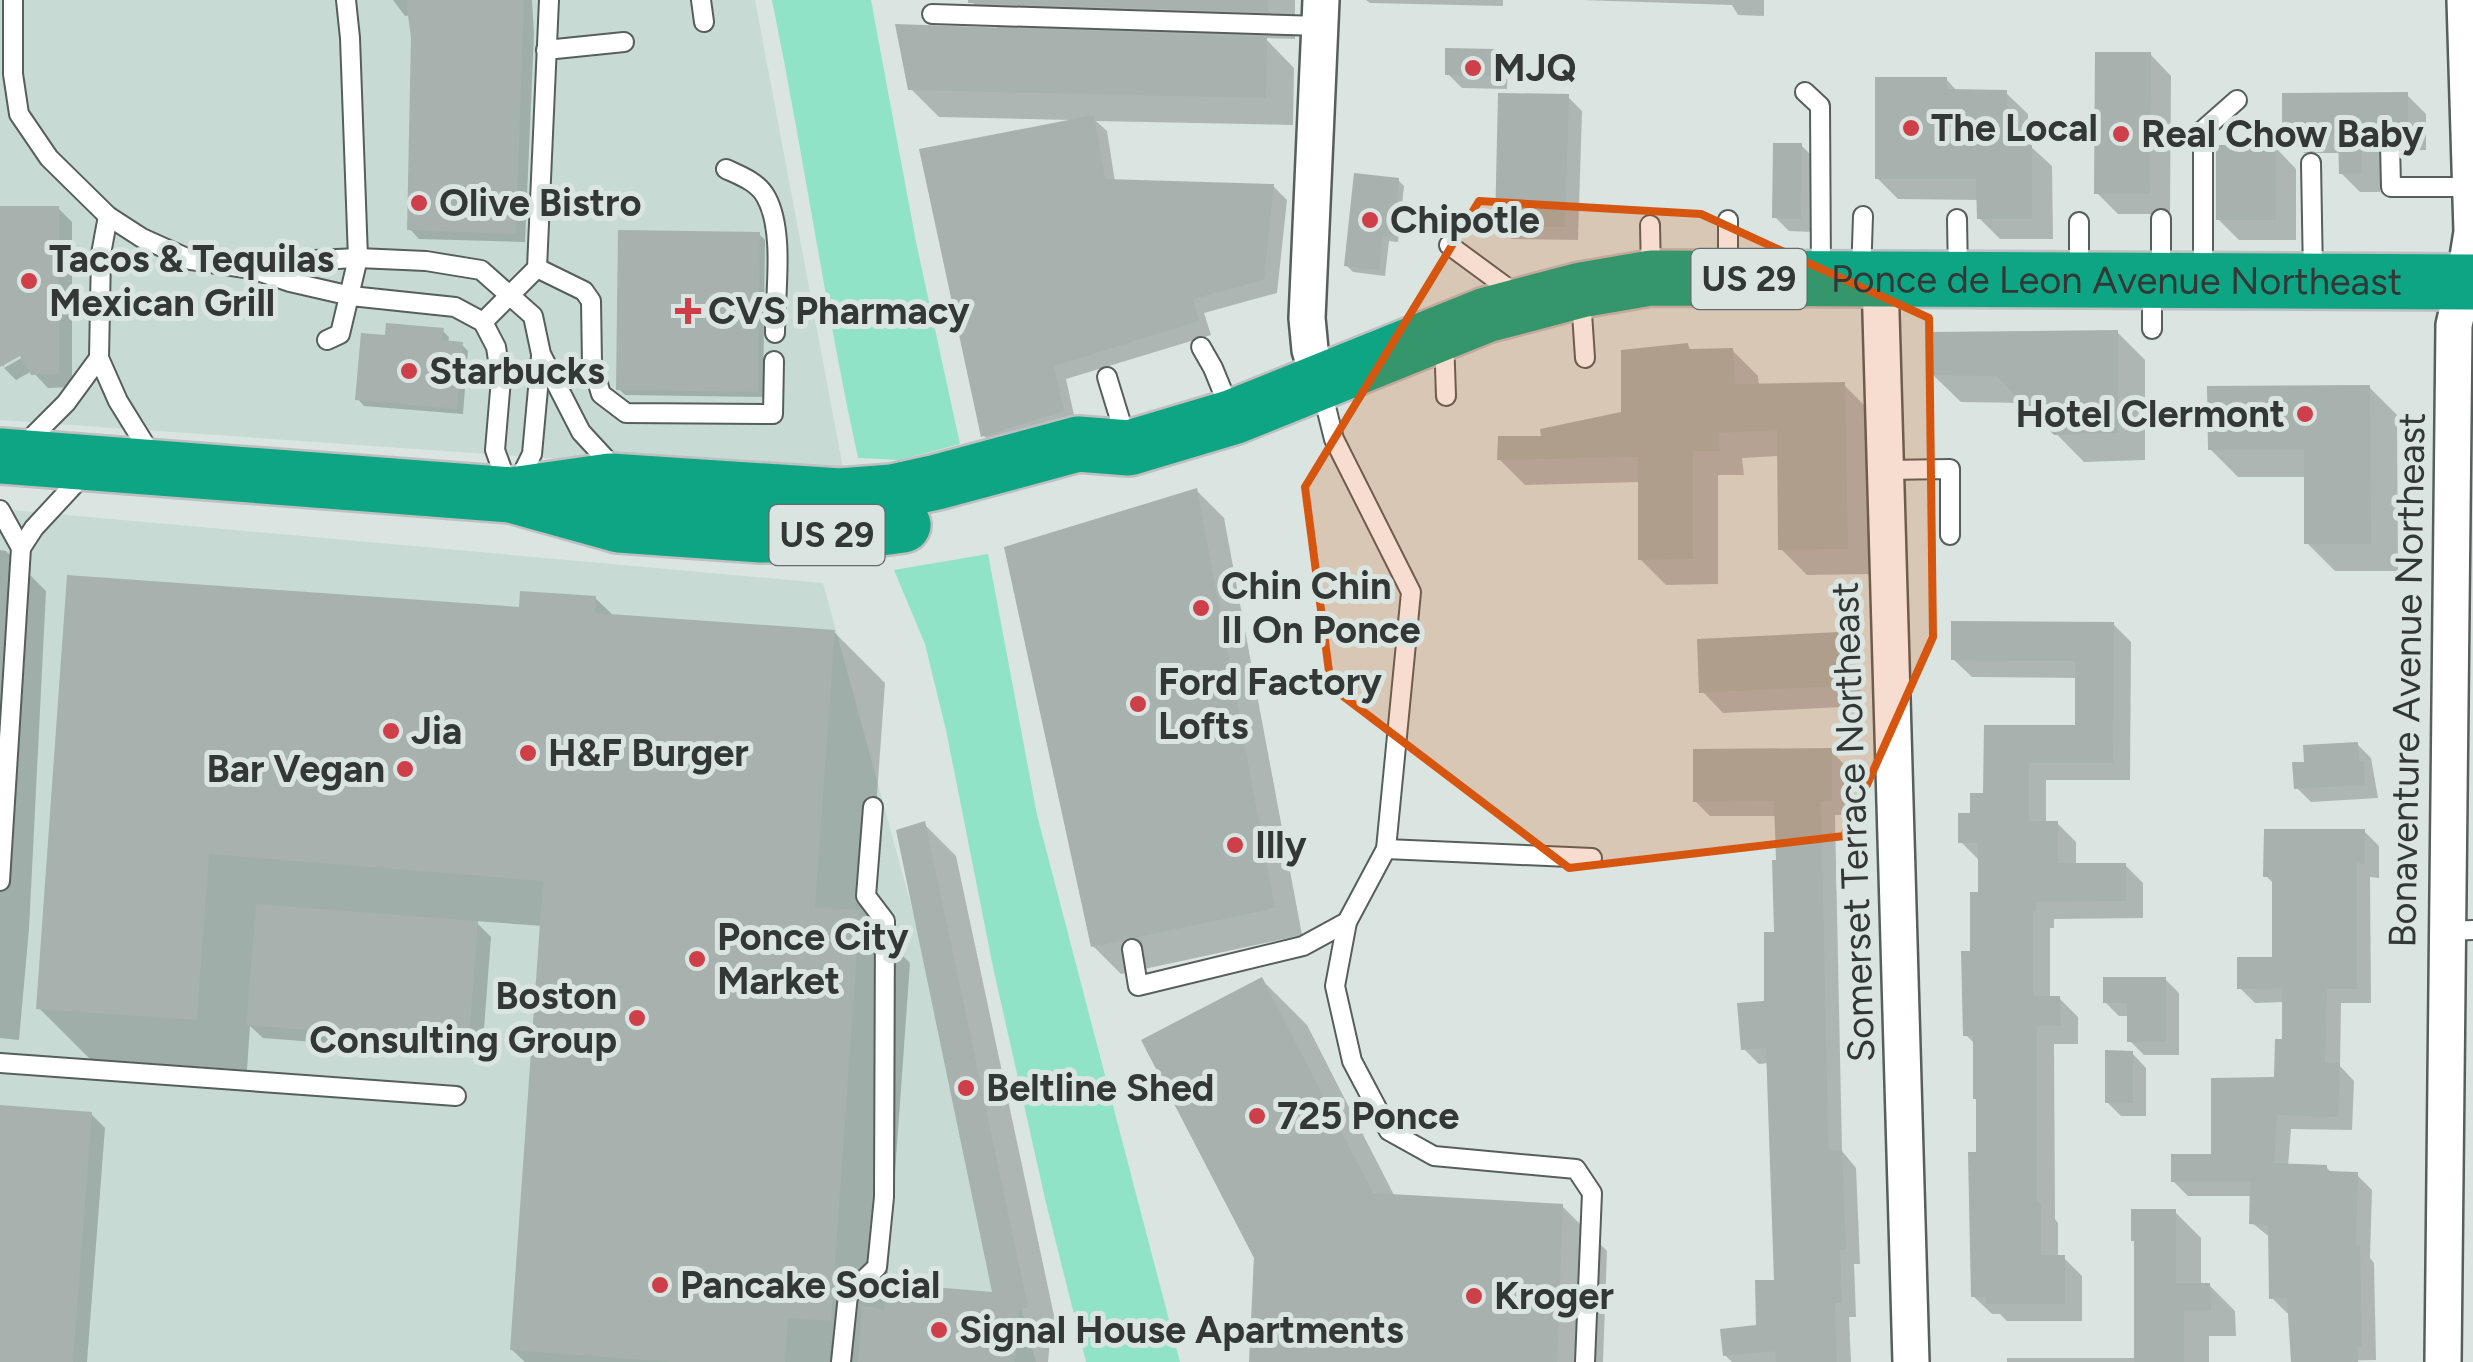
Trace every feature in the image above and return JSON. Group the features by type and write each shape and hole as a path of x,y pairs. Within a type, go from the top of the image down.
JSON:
{"highway":[{"name":"Ponce de Leon Avenue Northeast","path":"511,496 610,481 840,496 907,489 1078,444 1129,448 1233,417 1486,315 1581,290 1651,278 2079,280 2167,293 2313,280 2469,282"},
{"name":"Ponce de Leon Avenue Northeast","path":"6,456 511,496 607,524 761,536 836,534 938,518 1090,481 1129,448"}],"street":[{"name":"Bonaventure Avenue Northeast","path":"2443,1362 2460,931 2454,325 2469,282 2472,232 2465,0"},
{"path":"1320,13 1307,318 1310,350 1320,383"},
{"name":"Somerset Terrace Northeast","path":"1854,279 1886,470 1911,1362"}],"lane":[{"path":"13,0 13,74 20,114 48,158 108,216 142,238 191,260 252,269 352,296 455,308 483,322 496,347 501,379 495,450 511,496"},
{"path":"327,340 340,334 358,258 346,0"},
{"path":"483,322 537,268 548,0"},
{"path":"701,0 704,22"},
{"path":"932,14 1320,13"},
{"path":"546,50 624,42"},
{"path":"1804,92 1820,106 1854,279"},
{"path":"2167,293 2203,130 2236,100"},
{"path":"2390,143 2391,187 2470,187"},
{"path":"2311,163 2313,280"},
{"path":"726,169 753,182 765,195 776,226 775,333"},
{"path":"108,216 101,254 98,358 118,401 158,466"},
{"path":"1854,279 1863,216"},
{"path":"1957,218 1958,280"},
{"path":"2161,218 2167,293"},
{"path":"1728,220 1728,280"},
{"path":"2079,222 2079,280"},
{"path":"1650,224 1651,278"},
{"path":"1449,244 1528,304"},
{"path":"252,269 294,260 358,258 426,261 482,270 533,316 542,354 581,432 611,467 634,483"},
{"path":"537,268 584,292 591,301 592,364 601,394 626,413 773,414 774,361"},
{"path":"1581,290 1584,358"},
{"path":"1444,332 1446,396"},
{"path":"1200,347 1214,368 1233,417"},
{"path":"511,496 532,454 542,354"},
{"path":"6,456 66,403 98,358"},
{"path":"1107,377 1129,448"},
{"path":"1320,383 1334,438 1411,592 1386,849 1347,922 1335,986 1352,1061 1389,1130 1434,1156 1576,1169 1592,1193 1585,1362"},
{"path":"0,881 21,548 34,528 95,462"},
{"path":"1886,470 1950,468 1950,536"},
{"path":"0,510 21,548"},
{"path":"841,1362 848,1295 877,1267 884,1197 885,921 866,896 873,807"},
{"path":"1386,849 1592,858"},
{"path":"1132,950 1138,986 1302,946 1347,922"},
{"path":"0,1063 456,1096"}],"highlighted area":[{"path":"1479,201 1701,214 1929,318 1933,637 1844,836 1569,868 1331,687 1305,487"}],"shaded area":[{"path":"0,0 755,0 845,479 0,420"},
{"name":"Ponce City Market","path":"0,509 823,583 1036,1362 0,1362"}],"green space":[{"path":"772,0 871,0 916,242 960,444 900,460 858,458"},
{"path":"988,554 1037,815 1180,1362 1086,1362 993,967 946,730 925,644 894,570"}],"building":[{"path":"406,0 524,0 516,234 407,230 411,38"},
{"path":"1268,0 1268,12 968,3"},
{"path":"895,24 1267,37 1266,98 908,90"},
{"path":"1445,48 1495,49 1494,76 1445,75"},
{"path":"2095,52 2151,52 2150,194 2094,194"},
{"path":"1875,77 1947,77 1947,89 2007,90 2008,141 2032,142 2032,219 1977,219 1976,179 1875,179"},
{"path":"2408,92 2408,132 2362,133 2362,174 2339,174 2338,135 2282,135 2282,93"},
{"path":"1498,93 1569,94 1565,227 1495,226"},
{"path":"1094,115 1105,179 1274,184 1264,280 1193,299 1199,321 1054,366 1064,411 981,437 919,149"},
{"path":"1773,143 1802,143 1801,219 1772,218"},
{"path":"2216,145 2276,145 2276,220 2216,220"},
{"path":"1354,173 1399,178 1393,237 1383,236 1379,270 1344,266"},
{"name":"Tacos & Tequilas Mexican Grill","path":"0,206 59,206 59,374 31,375 20,356 0,367"},
{"name":"CVS Pharmacy","path":"618,230 760,232 758,392 616,390"},
{"name":"Starbucks","path":"386,323 444,328 442,340 463,342 457,409 355,400 361,333 385,335"},
{"path":"2118,330 2118,433 2054,435 1996,376 1930,375 1930,332"},
{"path":"1688,343 1689,349 1733,348 1735,384 1845,382 1848,549 1778,550 1777,430 1718,433 1720,451 1693,451 1693,559 1638,560 1638,457 1497,460 1498,436 1541,436 1540,429 1621,412 1621,350"},
{"path":"2370,385 2371,544 2304,544 2304,450 2208,450 2207,386"},
{"name":"Ford Factory Lofts","path":"1197,488 1275,908 1091,947 1004,547"},
{"name":"Ponce City Market","path":"67,575 519,607 520,591 596,596 595,613 835,630 815,907 860,910 831,1321 788,1318 785,1362 672,1362 510,1350 543,881 209,854 197,1020 36,1009"},
{"path":"1951,621 2114,622 2113,763 2029,763 2029,821 2058,821 2058,863 2126,863 2126,901 2036,902 2033,911 2033,996 2060,996 2061,1026 2037,1026 2037,1202 2041,1202 2041,1255 2065,1255 2065,1304 1986,1304 1986,1297 1971,1297 1968,1152 1976,1152 1976,1099 1973,1036 1963,1036 1961,951 1970,951 1970,892 1978,892 1978,843 1958,843 1958,813 1970,813 1970,793 1983,793 1984,725 2075,725 2075,661 1951,660"},
{"path":"1839,632 1841,686 1699,693 1697,639"},
{"path":"2358,742 2365,785 2294,789 2292,762 2304,762 2303,745"},
{"path":"1832,748 1832,801 1821,801 1828,1135 1830,1151 1842,1150 1846,1250 1840,1250 1842,1303 1835,1303 1837,1362 1776,1362 1775,1351 1723,1356 1720,1329 1756,1325 1755,1280 1774,1280 1766,1048 1741,1050 1737,1003 1764,1001 1764,932 1774,932 1774,801 1693,802 1693,749"},
{"path":"925,821 1028,1307 1019,1310 1015,1362 858,1362 862,1306 884,1309 886,1283 992,1292 896,830"},
{"path":"2264,829 2365,829 2365,864 2357,863 2357,989 2327,989 2325,1063 2340,1063 2338,1117 2277,1115 2274,1163 2327,1165 2327,1171 2358,1172 2356,1245 2360,1245 2362,1347 2357,1347 2358,1362 2291,1362 2287,1298 2269,1299 2268,1225 2249,1224 2250,1182 2171,1182 2171,1154 2211,1154 2211,1078 2274,1077 2275,1039 2282,1039 2282,988 2237,989 2237,957 2272,957 2272,877 2263,877"},
{"path":"256,904 478,921 469,1043 246,1025"},
{"name":"725 Ponce","path":"1262,977 1373,1193 1563,1204 1557,1362 1249,1362 1254,1258 1141,1040"},
{"path":"2103,977 2166,977 2166,1042 2127,1042 2127,1003 2103,1003"},
{"path":"2105,1050 2133,1051 2133,1103 2105,1103"},
{"path":"0,1105 92,1112 73,1362 0,1362"},
{"path":"2131,1209 2176,1209 2176,1283 2210,1283 2211,1311 2184,1311 2184,1362 2134,1362"}],"place":[{"name":"MJQ","path":"1473,68"},
{"name":"The Local","path":"1911,128"},
{"name":"Real Chow Baby","path":"2121,134"},
{"name":"Olive Bistro","path":"419,203"},
{"name":"Chipotle","path":"1370,220"},
{"name":"Tacos & Tequilas Mexican Grill","path":"29,281"},
{"name":"CVS Pharmacy","path":"688,311"},
{"name":"Starbucks","path":"409,371"},
{"name":"Hotel Clermont","path":"2305,414"},
{"name":"Chin Chin II On Ponce","path":"1201,608"},
{"name":"Ford Factory Lofts","path":"1138,704"},
{"name":"Jia","path":"391,731"},
{"name":"H&F Burger","path":"528,753"},
{"name":"Bar Vegan","path":"405,769"},
{"name":"Illy","path":"1235,845"},
{"name":"Ponce City Market","path":"697,959"},
{"name":"Boston Consulting Group","path":"637,1018"},
{"name":"Beltline Shed","path":"966,1088"},
{"name":"725 Ponce","path":"1257,1116"},
{"name":"Pancake Social","path":"660,1285"},
{"name":"Kroger","path":"1474,1296"},
{"name":"Signal House Apartments","path":"939,1330"}]}
